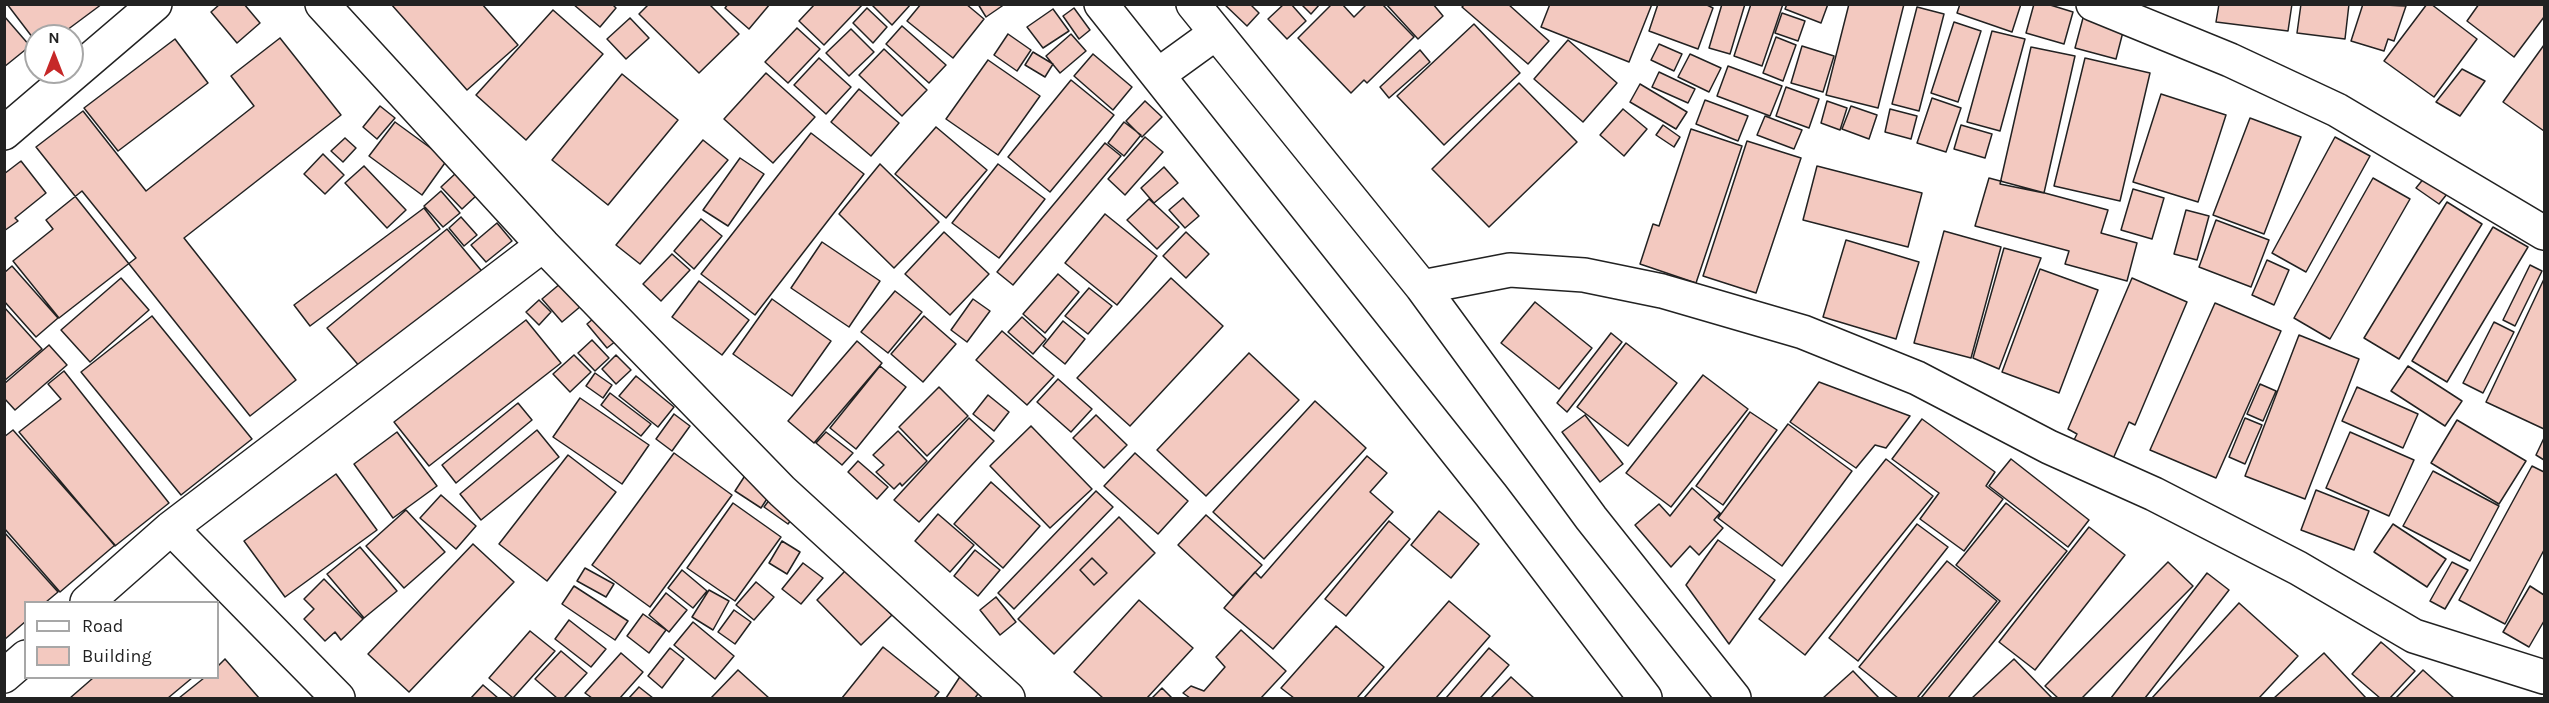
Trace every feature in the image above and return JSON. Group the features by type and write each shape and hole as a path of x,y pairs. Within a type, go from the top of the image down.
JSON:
{"street":[{"path":"4,133 155,4"},
{"path":"322,4 543,245 782,491 1008,699"},
{"path":"1101,4 1491,495 1645,699"},
{"path":"1193,4 1422,287 1591,518 1734,699"},
{"path":"2093,4 2229,60 2337,110 2544,233"},
{"path":"1158,75 1216,33"},
{"path":"89,601 171,528 543,245"},
{"path":"1422,287 1510,270 1584,275 1662,291 1803,332 1917,378 2049,447 2154,494 2298,568 2414,636 2536,684"},
{"path":"171,528 338,699"},
{"path":"4,676 24,659"}],"building":[{"path":"7,4 102,4 75,24 24,24 24,26"},
{"path":"220,4 244,4 260,23 237,43 211,12"},
{"path":"391,4 482,4 518,45 467,90"},
{"path":"573,4 612,4 616,8 600,27"},
{"path":"649,4 709,4 739,34 699,73 639,14"},
{"path":"728,4 770,4 749,29 725,8"},
{"path":"815,4 863,4 824,45 799,21"},
{"path":"871,4 911,4 892,25"},
{"path":"921,4 966,4 984,19 953,58 907,21"},
{"path":"978,4 1005,4 986,17"},
{"path":"1224,4 1250,4 1259,13 1247,26"},
{"path":"1284,4 1291,4 1306,21 1287,39 1268,19"},
{"path":"1301,4 1320,4 1311,14"},
{"path":"1332,4 1342,4 1354,17 1367,4 1382,4 1414,37 1367,83 1364,80 1351,93 1298,38"},
{"path":"1386,4 1433,4 1443,16 1418,39"},
{"path":"1465,4 1508,4 1549,41 1528,64 1462,7"},
{"path":"1550,4 1652,4 1629,62 1541,27"},
{"path":"1658,4 1705,4 1713,8 1698,49 1649,31"},
{"path":"1722,4 1745,4 1730,54 1709,48"},
{"path":"1751,4 1783,4 1762,66 1734,56"},
{"path":"1787,4 1828,4 1821,23 1785,9"},
{"path":"1849,4 1904,4 1878,108 1826,95"},
{"path":"1960,4 2021,4 2012,32 1957,13"},
{"path":"2034,4 2047,4 2073,12 2064,44 2026,33"},
{"path":"2219,4 2292,4 2288,31 2216,22"},
{"path":"2301,4 2349,4 2345,39 2297,33"},
{"path":"2363,4 2406,6 2394,41 2388,39 2384,51 2351,41"},
{"path":"2427,4 2431,4 2477,39 2434,97 2384,61"},
{"path":"2479,4 2544,4 2544,17 2514,57 2467,21"},
{"path":"1917,7 1944,14 1919,111 1892,104"},
{"path":"867,8 887,27 873,43 853,23"},
{"path":"1074,8 1090,30 1079,39 1063,16"},
{"path":"1053,9 1069,31 1043,48 1027,27"},
{"path":"553,10 603,54 526,140 476,95"},
{"path":"1782,13 1805,21 1798,41 1775,33"},
{"path":"4,16 24,39 24,51 4,67"},
{"path":"630,18 649,38 626,59 607,39"},
{"path":"2083,18 2124,28 2116,59 2075,48"},
{"path":"1954,22 1981,31 1958,102 1931,93"},
{"path":"1474,24 1520,73 1444,145 1397,96"},
{"path":"902,26 946,65 929,83 886,44"},
{"path":"797,28 820,49 788,83 765,62"},
{"path":"851,29 874,52 849,76 826,53"},
{"path":"1992,31 2025,39 2000,131 1967,122"},
{"path":"1008,34 1031,50 1017,71 994,55"},
{"path":"1071,34 1086,51 1060,73 1046,56"},
{"path":"1776,37 1796,45 1783,81 1763,73"},
{"path":"280,38 341,115 184,238 296,380 250,416 36,147 83,111 146,191 254,106 231,76"},
{"path":"175,39 208,83 118,151 84,108"},
{"path":"1568,40 1617,83 1583,122 1534,79"},
{"path":"1659,44 1682,54 1674,71 1651,60"},
{"path":"2544,45 2544,131 2503,102"},
{"path":"1802,46 1834,56 1823,92 1791,83"},
{"path":"2031,47 2075,56 2044,193 2000,184"},
{"path":"884,49 927,90 902,116 859,75"},
{"path":"1420,50 1430,62 1389,98 1380,87"},
{"path":"1033,52 1053,64 1045,77 1025,65"},
{"path":"1093,54 1132,87 1113,110 1074,76"},
{"path":"1690,54 1721,68 1709,92 1678,77"},
{"path":"819,58 851,87 826,114 794,85"},
{"path":"2085,58 2150,73 2120,201 2054,186"},
{"path":"988,60 1040,96 998,155 946,119"},
{"path":"1728,66 1782,86 1770,116 1717,96"},
{"path":"2462,69 2485,81 2460,116 2436,102"},
{"path":"1659,72 1695,89 1688,103 1652,87"},
{"path":"766,73 815,117 773,163 724,119"},
{"path":"622,74 678,120 608,205 552,160"},
{"path":"1071,80 1114,115 1050,192 1008,157"},
{"path":"1519,83 1577,142 1489,227 1432,169"},
{"path":"1640,84 1687,112 1676,129 1630,102"},
{"path":"1786,87 1819,99 1809,128 1776,116"},
{"path":"859,89 899,123 871,156 831,122"},
{"path":"2161,94 2226,115 2198,202 2133,182"},
{"path":"1932,98 1961,108 1946,152 1917,143"},
{"path":"1705,100 1748,116 1738,141 1696,124"},
{"path":"1145,101 1162,117 1142,137 1126,121"},
{"path":"1827,101 1847,108 1840,130 1821,123"},
{"path":"380,106 395,118 377,139 363,127"},
{"path":"1851,106 1877,115 1869,139 1842,129"},
{"path":"1623,109 1647,129 1624,156 1600,135"},
{"path":"1890,109 1917,116 1911,139 1885,132"},
{"path":"1765,116 1802,130 1794,149 1757,135"},
{"path":"2250,118 2301,137 2264,234 2213,215"},
{"path":"395,122 447,160 422,195 369,156"},
{"path":"1124,122 1141,135 1124,156 1108,143"},
{"path":"1663,125 1680,137 1674,147 1656,135"},
{"path":"1961,125 1992,134 1985,158 1954,149"},
{"path":"936,127 987,170 946,218 895,174"},
{"path":"1691,129 1742,146 1696,283 1640,264 1653,224 1659,226"},
{"path":"811,133 864,174 755,315 701,274"},
{"path":"1145,137 1163,152 1125,195 1108,179"},
{"path":"2335,137 2370,156 2306,272 2272,253"},
{"path":"345,138 356,148 343,162 331,151"},
{"path":"703,140 728,160 640,264 616,245"},
{"path":"1747,141 1801,158 1756,293 1703,276"},
{"path":"1105,143 1121,156 1013,285 997,272"},
{"path":"323,154 344,175 325,194 304,174"},
{"path":"740,158 764,174 728,226 703,210"},
{"path":"21,161 46,193 15,218 18,221 4,231 4,174"},
{"path":"880,164 939,222 894,268 839,214"},
{"path":"998,164 1045,199 999,258 952,223"},
{"path":"364,166 406,210 387,228 345,183"},
{"path":"1817,166 1922,193 1908,247 1803,220"},
{"path":"1164,167 1178,183 1154,203 1141,188"},
{"path":"2429,172 2451,189 2439,204 2416,188"},
{"path":"456,173 477,195 462,209 441,187"},
{"path":"1989,178 2108,210 2101,233 2137,243 2127,281 2065,264 2069,251 1975,226"},
{"path":"2373,178 2410,199 2330,339 2294,318"},
{"path":"2133,189 2164,198 2152,239 2121,230"},
{"path":"82,191 136,258 59,318 13,261 53,229 46,220"},
{"path":"441,191 460,213 443,227 424,206"},
{"path":"1183,198 1199,216 1185,228 1169,210"},
{"path":"1149,199 1179,227 1157,249 1127,220"},
{"path":"2447,202 2482,224 2399,359 2364,338"},
{"path":"424,208 440,229 310,326 294,305"},
{"path":"2186,210 2209,216 2197,260 2174,254"},
{"path":"1105,214 1157,256 1117,305 1065,263"},
{"path":"461,217 477,235 464,246 449,228"},
{"path":"701,219 722,236 694,269 674,251"},
{"path":"2216,220 2269,240 2251,287 2199,267"},
{"path":"497,223 512,241 486,262 471,245"},
{"path":"2493,227 2528,247 2447,382 2412,361"},
{"path":"447,229 485,275 366,374 327,328"},
{"path":"1944,231 2001,247 1971,358 1914,343"},
{"path":"944,232 989,274 950,315 905,274"},
{"path":"1186,232 1209,254 1186,278 1163,256"},
{"path":"1846,240 1919,262 1896,339 1823,317"},
{"path":"822,242 880,281 849,327 791,288"},
{"path":"2004,248 2041,258 1999,369 1973,358"},
{"path":"672,254 690,270 661,301 643,284"},
{"path":"2267,260 2289,270 2274,305 2252,295"},
{"path":"2530,265 2542,271 2515,326 2503,320"},
{"path":"12,266 58,318 36,337 4,301 4,273"},
{"path":"2040,269 2098,290 2059,393 2002,372"},
{"path":"1058,274 1079,292 1045,333 1023,314"},
{"path":"121,278 149,310 90,362 61,330"},
{"path":"1171,278 1223,326 1130,426 1077,378"},
{"path":"2132,278 2187,302 2135,425 2129,422 2113,459 2072,444 2077,434 2068,429"},
{"path":"2544,279 2544,429 2486,402"},
{"path":"699,281 749,320 722,355 672,317"},
{"path":"561,283 581,306 562,322 542,299"},
{"path":"1089,288 1112,306 1088,334 1065,316"},
{"path":"895,291 922,312 888,353 861,332"},
{"path":"772,299 831,341 792,396 733,354"},
{"path":"973,299 990,311 967,342 951,330"},
{"path":"539,300 551,312 539,325 526,312"},
{"path":"1535,302 1592,348 1559,389 1501,343"},
{"path":"2215,303 2281,331 2216,478 2150,450"},
{"path":"4,307 42,349 4,381"},
{"path":"601,312 621,337 607,348 587,324"},
{"path":"152,316 252,439 181,495 81,372"},
{"path":"924,316 956,344 923,382 891,354"},
{"path":"1022,317 1046,339 1033,354 1008,332"},
{"path":"526,320 561,363 429,466 394,422"},
{"path":"1063,321 1085,339 1065,364 1043,346"},
{"path":"2494,322 2514,332 2483,393 2463,383"},
{"path":"1002,331 1054,376 1027,405 976,360"},
{"path":"1611,333 1622,342 1567,412 1557,403"},
{"path":"2299,335 2359,359 2305,499 2245,476"},
{"path":"592,340 609,358 595,371 578,353"},
{"path":"857,341 882,363 814,443 788,421"},
{"path":"1626,343 1677,383 1628,446 1577,407"},
{"path":"49,345 67,365 15,410 4,398 4,384"},
{"path":"1249,353 1299,400 1206,496 1157,450"},
{"path":"574,355 591,372 570,392 553,374"},
{"path":"616,355 631,370 616,384 602,369"},
{"path":"880,366 906,387 856,449 830,428"},
{"path":"2408,366 2462,401 2445,426 2391,391"},
{"path":"64,371 169,503 115,546 19,432 61,399 48,384"},
{"path":"595,373 612,385 603,398 586,386"},
{"path":"1703,375 1748,409 1671,507 1626,473"},
{"path":"636,376 674,407 658,427 619,396"},
{"path":"1058,379 1092,409 1071,432 1037,402"},
{"path":"1819,382 1910,416 1886,448 1875,445 1856,468 1790,422"},
{"path":"2260,384 2276,391 2263,421 2247,414"},
{"path":"939,387 968,416 927,456 899,427"},
{"path":"2357,387 2418,414 2403,448 2342,421"},
{"path":"610,393 651,424 641,436 601,405"},
{"path":"988,395 1009,412 994,431 973,414"},
{"path":"580,398 649,445 622,484 553,437"},
{"path":"1315,401 1366,448 1264,559 1213,512"},
{"path":"518,403 532,420 456,483 442,465"},
{"path":"1750,412 1777,430 1723,505 1696,486"},
{"path":"674,414 690,426 672,451 656,439"},
{"path":"1096,415 1127,445 1104,468 1073,438"},
{"path":"1585,415 1623,464 1600,482 1562,432"},
{"path":"969,418 994,441 919,522 894,500"},
{"path":"2245,418 2262,425 2245,464 2229,457"},
{"path":"1922,419 1995,472 1986,486 2003,499 1964,551 1920,519 1939,493 1892,459"},
{"path":"2457,420 2526,461 2499,504 2431,463"},
{"path":"1788,424 1852,471 1782,566 1718,518"},
{"path":"1031,426 1092,489 1050,528 990,466"},
{"path":"13,430 115,545 60,592 4,528 4,437"},
{"path":"537,430 559,457 481,520 460,494"},
{"path":"898,431 927,461 902,486 900,483 894,489 876,472 884,465 873,455"},
{"path":"397,432 437,486 393,518 354,464"},
{"path":"826,432 853,453 842,465 816,443"},
{"path":"2350,432 2414,460 2389,516 2326,488"},
{"path":"2544,438 2544,460 2536,455"},
{"path":"674,453 732,495 650,607 592,565"},
{"path":"1135,453 1188,501 1158,534 1104,486"},
{"path":"568,455 616,492 547,581 499,544"},
{"path":"1367,456 1387,473 1370,492 1393,512 1273,649 1224,608 1255,572 1261,578"},
{"path":"1886,459 1933,496 1805,655 1759,619"},
{"path":"2011,459 2089,520 2068,547 1989,486"},
{"path":"858,461 888,487 877,499 848,472"},
{"path":"2532,466 2544,472 2544,550 2505,624 2459,600"},
{"path":"748,471 774,488 761,508 735,491"},
{"path":"2433,471 2499,506 2470,561 2403,526"},
{"path":"336,474 377,530 285,597 244,541"},
{"path":"991,482 1040,526 1003,568 954,524"},
{"path":"1692,488 1720,513 1714,520 1723,528 1699,555 1690,546 1671,567 1635,525 1659,504 1670,516"},
{"path":"2316,490 2369,511 2354,550 2301,530"},
{"path":"776,491 799,509 788,524 764,507"},
{"path":"1096,491 1113,507 1014,609 998,593"},
{"path":"441,495 476,526 456,549 420,518"},
{"path":"733,503 781,537 735,601 687,568"},
{"path":"2006,503 2067,551 1948,698 1921,698 2000,601 1956,565"},
{"path":"406,510 445,552 404,588 366,546"},
{"path":"1439,511 1479,544 1451,578 1411,545"},
{"path":"938,514 974,545 950,572 915,541"},
{"path":"1206,515 1262,565 1233,596 1178,545"},
{"path":"1119,517 1155,553 1054,654 1018,619","holes":["1092,558 1107,573 1094,585 1080,570"]},
{"path":"1389,521 1410,539 1346,616 1325,599"},
{"path":"1917,524 1948,547 1858,661 1829,638"},
{"path":"2393,524 2446,559 2427,587 2374,552"},
{"path":"2089,527 2125,555 2035,670 1999,642"},
{"path":"4,532 58,592 47,601 24,601 24,623 4,640"},
{"path":"1718,540 1775,580 1729,644 1686,585"},
{"path":"782,541 800,552 787,574 769,563"},
{"path":"473,544 514,582 409,692 368,654"},
{"path":"360,547 397,591 364,618 327,574"},
{"path":"975,550 1000,570 978,596 954,576"},
{"path":"1092,558 1107,573 1094,585 1080,570"},
{"path":"1947,561 1997,601 1917,698 1898,698 1859,667"},
{"path":"2168,562 2193,586 2082,698 2058,698 2045,686"},
{"path":"2452,562 2468,570 2445,609 2430,601"},
{"path":"803,563 823,578 801,604 782,589"},
{"path":"585,568 614,584 606,597 577,581"},
{"path":"682,570 707,591 693,608 668,588"},
{"path":"846,570 892,615 861,645 817,600"},
{"path":"2207,573 2229,590 2145,698 2111,698"},
{"path":"324,579 363,619 341,640 335,632 325,641 304,619 314,609 304,599"},
{"path":"756,582 774,597 754,620 736,605"},
{"path":"574,586 628,621 615,640 562,604"},
{"path":"2530,586 2544,595 2544,621 2529,647 2503,632"},
{"path":"709,590 729,601 713,630 692,617"},
{"path":"666,593 687,610 669,632 649,615"},
{"path":"996,597 1016,622 1000,635 980,610"},
{"path":"1139,600 1193,648 1147,698 1103,698 1074,672"},
{"path":"1449,601 1490,636 1436,698 1364,698"},
{"path":"2239,603 2298,656 2259,698 2152,698"},
{"path":"734,610 751,622 735,644 718,632"},
{"path":"643,614 666,630 649,653 627,636"},
{"path":"569,620 606,649 591,667 555,639"},
{"path":"693,622 734,656 715,679 674,645"},
{"path":"1336,626 1384,667 1357,698 1294,698 1281,688"},
{"path":"1241,630 1286,671 1261,698 1190,698 1183,693 1191,686 1204,691 1225,667 1216,657"},
{"path":"530,631 555,651 513,698 489,678"},
{"path":"2381,642 2415,671 2390,698 2380,698 2352,674"},
{"path":"883,647 939,692 934,698 842,698"},
{"path":"670,648 684,659 662,688 648,676"},
{"path":"1489,648 1509,665 1480,698 1446,698"},
{"path":"561,651 587,673 564,698 557,698 535,679"},
{"path":"621,653 643,672 620,698 592,698 585,693"},
{"path":"2324,653 2366,698 2274,698"},
{"path":"225,659 259,698 179,698 203,679 219,679 219,665"},
{"path":"2014,659 2052,698 1972,698"},
{"path":"738,670 769,698 711,698"},
{"path":"2423,670 2454,698 2396,698"},
{"path":"1853,671 1879,698 1823,698"},
{"path":"963,672 983,687 975,698 946,698"},
{"path":"1511,677 1534,698 1491,698"},
{"path":"92,679 191,679 168,698 70,698"},
{"path":"483,685 498,698 471,698"},
{"path":"639,687 653,698 629,698"},
{"path":"1162,688 1172,698 1152,698"}]}
